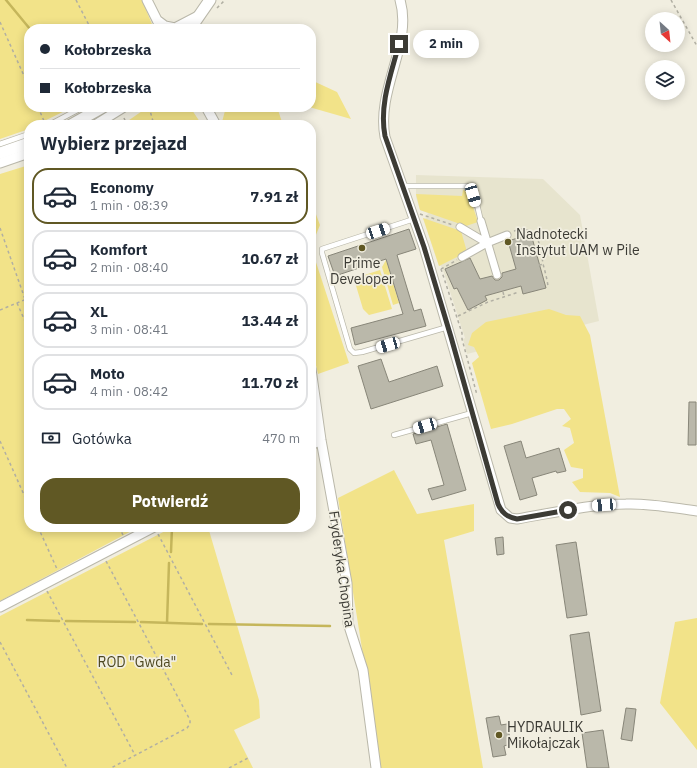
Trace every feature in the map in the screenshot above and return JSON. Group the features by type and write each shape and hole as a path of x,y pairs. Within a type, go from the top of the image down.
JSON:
{"street":[{"path":"147,0 159,24"},
{"path":"194,24 210,0"},
{"path":"400,0 402,30 387,89 383,118 385,136 432,273 498,504 501,510 510,518 517,519 596,505 613,504 648,505 697,511"},
{"path":"183,24 202,13"},
{"path":"157,20 162,24"},
{"path":"80,120 94,112"},
{"path":"104,120 116,112"},
{"path":"0,153 24,145"},
{"path":"0,163 24,155"},
{"path":"481,221 497,275"},
{"path":"460,228 487,243"},
{"path":"462,257 487,243 507,235"},
{"name":"Fryderyka Chopina","path":"316,404 346,583 348,623 362,670 376,768"},
{"path":"316,442 321,440"},
{"path":"0,607 149,532"}],"lane":[{"path":"58,120 74,112"},
{"path":"0,144 24,136"},
{"path":"402,186 467,186 471,189 481,221"},
{"path":"413,216 322,249 350,349 354,353 362,352 448,327"},
{"path":"394,435 472,413"}],"path":[{"path":"76,0 88,24"},
{"path":"672,0 697,46"},
{"path":"0,22 24,76"},
{"path":"413,216 427,216 460,228"},
{"path":"0,228 24,296"},
{"path":"507,235 518,230 531,231 539,241 542,249 548,286"},
{"path":"432,273 462,257"},
{"path":"539,265 544,264"},
{"path":"441,269 462,333 462,340 478,400"},
{"path":"502,292 504,296"},
{"path":"458,316 488,302 519,292"},
{"path":"0,310 24,300"},
{"path":"17,303 24,319"},
{"path":"0,442 24,495"},
{"path":"40,532 58,570"},
{"path":"121,532 123,536"},
{"path":"157,532 233,676"},
{"path":"106,562 190,720 190,724 187,728 111,768"},
{"path":"48,592 134,756"},
{"path":"0,642 67,768"},
{"path":"228,768 248,758"}],"shaded area":[{"name":"Nadnotecki Instytut UAM w Pile","path":"416,175 543,179 580,215 599,321 467,354 463,339 465,338 443,270 441,266 439,266 423,218 425,219 428,213 420,210 416,197"}],"green space":[{"path":"0,0 142,0 152,24 24,24 24,112 63,112 46,120 24,120 24,131 0,139"},
{"path":"316,82 337,92 351,119 316,109"},
{"path":"141,112 193,112 199,120 129,120"},
{"path":"225,112 279,112 281,120 223,120"},
{"path":"24,167 24,532 130,532 0,601 0,174"},
{"path":"463,190 469,195 478,222 466,226 420,210 416,194 462,196"},
{"path":"316,214 320,225 316,235"},
{"path":"423,218 461,231 467,252 439,266"},
{"path":"386,260 399,303 393,305 382,267"},
{"path":"316,262 349,363 318,374 316,365"},
{"path":"380,270 392,309 369,315 363,309 354,279"},
{"path":"549,309 566,315 580,316 590,335 620,497 610,493 580,492 572,482 583,478 583,469 571,467 564,450 574,443 570,428 562,426 571,419 564,409 557,409 512,424 491,429 472,363 479,357 474,347 468,345 472,333 486,322"},
{"path":"394,470 417,514 474,504 474,531 444,540 483,768 381,768 338,498"},
{"name":"ROD \"Gwda\"","path":"163,532 209,532 259,700 260,718 234,730 253,768 0,768 0,616"},
{"path":"697,618 697,750 660,703 675,622"}],"building":[{"path":"409,229 416,249 397,255 414,311 421,309 426,326 355,345 351,328 403,314 386,259 335,276 328,256"},
{"path":"531,234 546,288 523,294 521,286 485,296 487,300 468,310 457,288 454,289 445,269 470,258 480,279 492,276 495,280 499,280 502,277 502,273 516,269 508,241"},
{"path":"381,359 389,382 437,366 443,386 371,409 358,366"},
{"path":"689,402 696,402 696,445 688,445"},
{"path":"447,424 466,490 432,500 428,489 444,485 431,440 416,444 413,434"},
{"path":"521,441 526,458 559,448 566,471 557,473 556,471 532,478 537,495 520,500 504,446"},
{"path":"503,537 504,554 497,555 495,538"},
{"path":"576,542 587,615 567,618 556,545"},
{"path":"589,632 601,711 581,715 570,635"},
{"path":"626,708 636,709 632,741 621,739"},
{"name":"HYDRAULIK Mikołajczak","path":"499,716 501,725 507,724 511,744 504,746 506,755 493,757 486,718"},
{"path":"603,730 609,768 587,768 582,733"}],"waterway":[{"path":"6,0 26,24"},
{"path":"171,552 172,532"},
{"path":"167,623 169,563"},
{"path":"27,620 59,621"},
{"path":"66,621 135,622"},
{"path":"141,622 202,624"},
{"path":"209,624 330,626"}],"place":[{"name":"Nadnotecki Instytut UAM w Pile","path":"508,242"},
{"name":"Prime Developer","path":"362,248"},
{"name":"HYDRAULIK Mikołajczak","path":"499,735"}],"route":[{"path":"399,44 384,104 383,118 385,136 424,247 498,504 504,514 510,518 517,519 568,510"}]}
